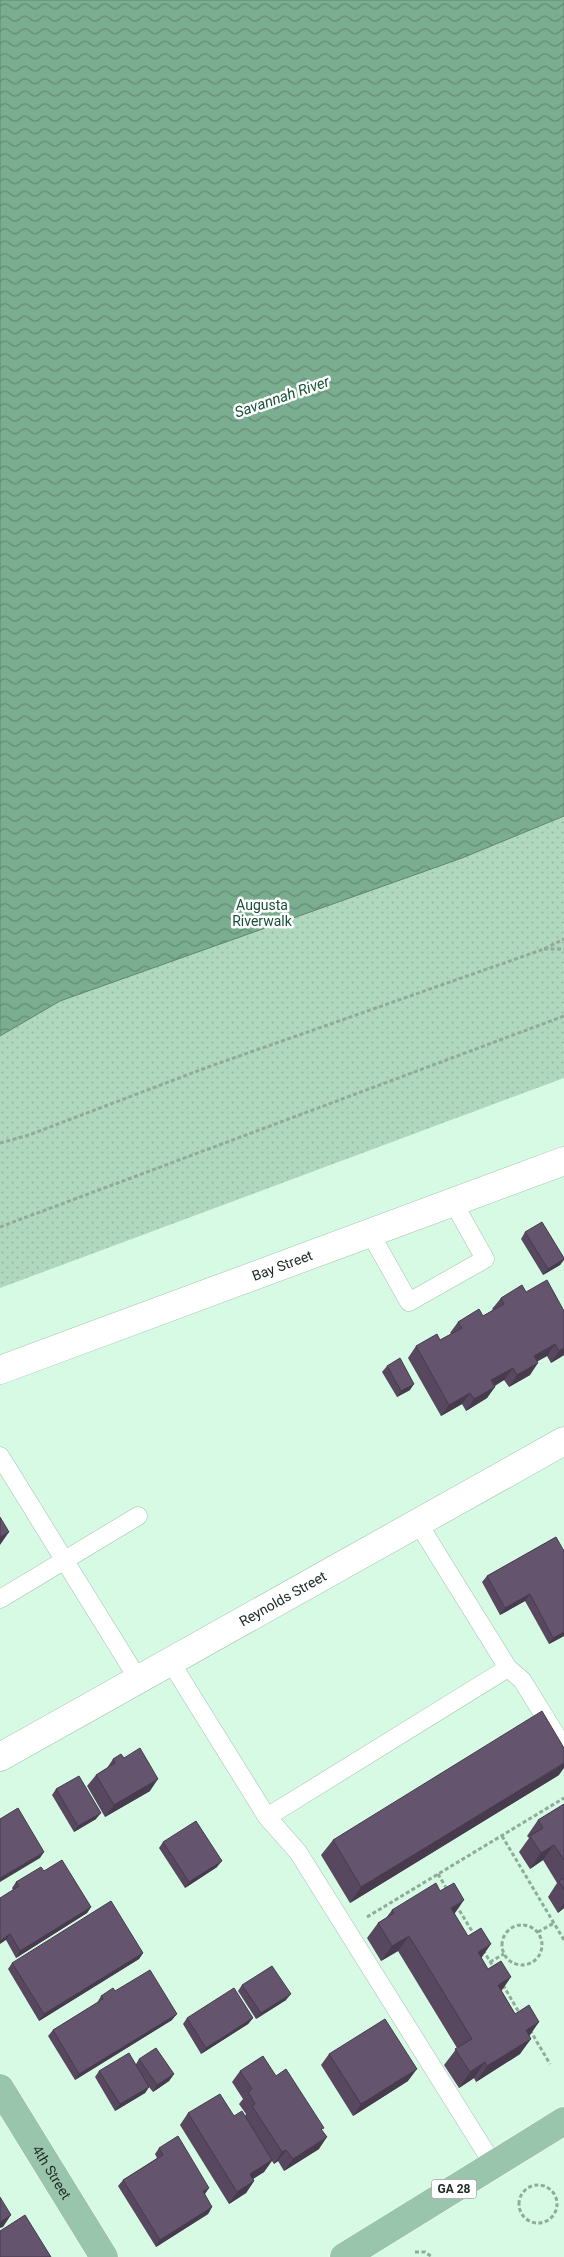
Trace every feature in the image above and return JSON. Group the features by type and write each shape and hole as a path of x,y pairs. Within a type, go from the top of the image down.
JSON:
{"main road":[{"name":"4th Street","path":"0,2088 104,2257"},
{"name":"GA 28","path":"344,2257 564,2121"}],"street":[{"name":"Bay Street","path":"0,1370 564,1162"},
{"name":"Reynolds Street","path":"0,1757 564,1441"}],"lane":[{"path":"370,1233 409,1302 485,1259 453,1202"},
{"path":"0,1456 138,1680"},
{"path":"0,1598 138,1516"},
{"path":"418,1523 508,1668 522,1680 564,1748"},
{"path":"170,1661 266,1817 298,1852 493,2164"},
{"path":"266,1817 508,1668"}],"path":[{"path":"0,1143 29,1135 208,1067 544,949 564,939"},
{"path":"544,949 564,949"},
{"path":"0,1227 564,1016"},
{"path":"347,1929 564,1798"},
{"path":"502,1836 564,1940"},
{"path":"438,1874 476,1938"},
{"path":"538,1932 554,1923"},
{"path":"527,1925 538,1932 542,1945 538,1958 533,1962 527,1964 513,1963 504,1954 502,1948 504,1935 514,1926 527,1925"},
{"path":"481,1946 495,1971"},
{"path":"490,1962 504,1954"},
{"path":"500,1980 550,2064"},
{"path":"536,2184 543,2185 554,2192 558,2204 553,2217 542,2223 529,2221 524,2218 519,2206 519,2200 525,2190 536,2184"},
{"path":"408,2254 416,2251 425,2252 432,2257"}],"green space":[{"name":"Augusta Riverwalk","path":"564,571 564,1078 0,1288 0,699"}],"water":[{"name":"Savannah River","path":"0,0 564,0 564,816 462,858 60,1001 0,1036"}],"building":[{"path":"542,1222 564,1258 548,1269 525,1232"},
{"path":"547,1280 564,1311 564,1348 559,1351 555,1344 534,1356 538,1363 517,1375 513,1368 491,1380 495,1387 474,1399 470,1393 449,1405 416,1346 437,1334 440,1340 462,1328 458,1322 479,1309 483,1316 504,1304 501,1298 522,1285 526,1292"},
{"path":"400,1358 414,1384 401,1391 387,1366"},
{"path":"0,1517 9,1532 0,1537"},
{"path":"556,1537 564,1551 564,1632 553,1638 530,1594 505,1608 487,1576"},
{"path":"542,1711 564,1748 564,1763 361,1887 333,1840"},
{"path":"140,1748 158,1779 114,1805 96,1775 115,1763 113,1759 121,1754 124,1758"},
{"path":"79,1776 101,1813 78,1826 56,1789"},
{"path":"564,1804 564,1860 554,1845 541,1853 530,1836 543,1828 538,1820"},
{"path":"18,1808 44,1852 0,1878 0,1819"},
{"path":"196,1821 222,1861 189,1882 163,1842"},
{"path":"62,1860 91,1907 20,1951 10,1934 0,1941 0,1898 19,1886 16,1882 41,1867 44,1871"},
{"path":"564,1878 564,1890 559,1881"},
{"path":"436,1883 440,1891 454,1883 464,1900 451,1908 468,1936 481,1928 491,1944 478,1952 488,1969 501,1961 511,1977 498,1985 515,2014 529,2005 539,2022 526,2030 531,2039 487,2066 485,2062 470,2072 455,2049 472,2039 409,1936 392,1946 378,1923 394,1913 392,1910"},
{"path":"111,1901 143,1953 44,2014 12,1963"},
{"path":"272,1966 291,1994 261,2013 242,1985"},
{"path":"150,1970 177,2014 79,2074 53,2030 103,1999 101,1996 113,1988 115,1991"},
{"path":"234,1988 253,2018 206,2048 187,2018"},
{"path":"385,2019 417,2069 361,2104 329,2054"},
{"path":"156,2048 174,2074 157,2085 139,2059"},
{"path":"129,2053 149,2087 120,2104 99,2071"},
{"path":"263,2056 276,2076 286,2069 324,2128 321,2129 327,2137 293,2159 286,2150 282,2152 252,2106 255,2104 248,2092 252,2089 240,2071"},
{"path":"220,2094 234,2116 242,2111 272,2160 250,2174 254,2181 237,2192 188,2113"},
{"path":"178,2136 209,2188 203,2191 212,2207 160,2240 123,2180 163,2155 159,2148"},
{"path":"0,2197 11,2215 0,2222"},
{"path":"25,2215 51,2257 0,2257 0,2231"}]}
